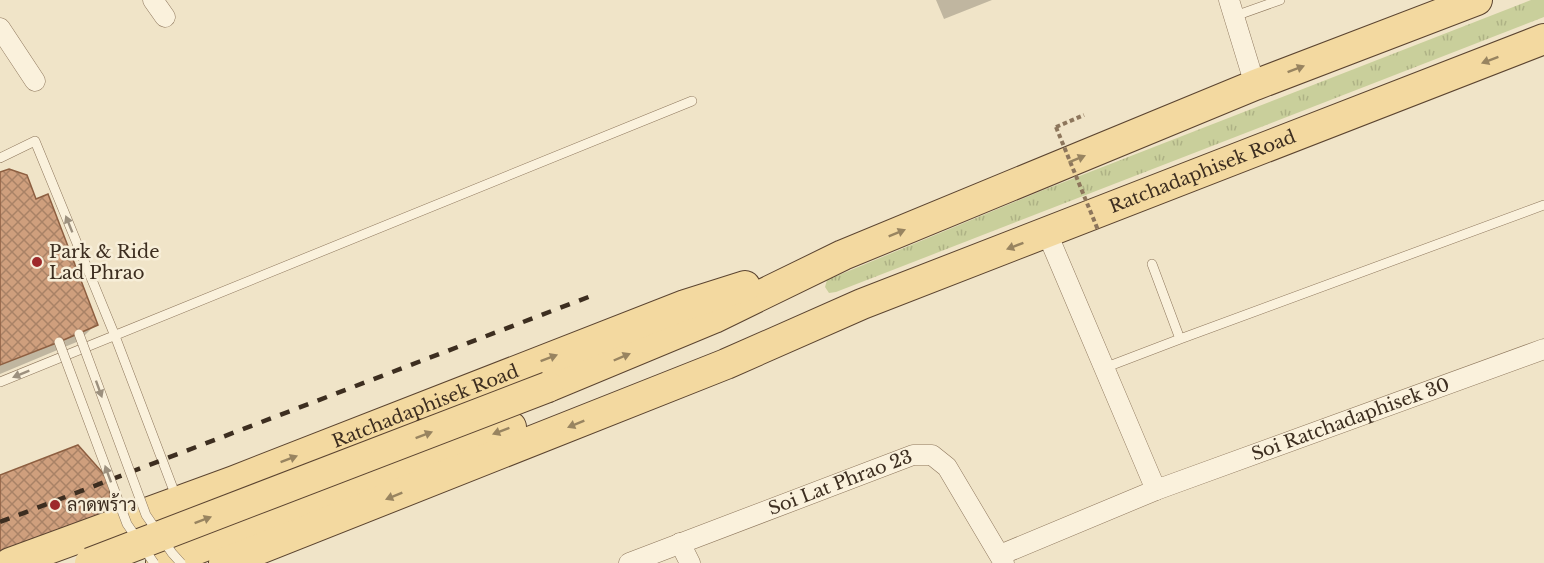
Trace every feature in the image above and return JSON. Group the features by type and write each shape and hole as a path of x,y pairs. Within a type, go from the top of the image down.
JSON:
{"main road":[{"name":"Ratchadaphisek Road","path":"160,563 552,398 843,255 1255,85 1477,0"},
{"name":"Ratchadaphisek Road","path":"224,563 246,557 726,364 862,304 1544,39"},
{"name":"Ratchadaphisek Road","path":"10,563 34,557 685,305 843,255"},
{"name":"Ratchadaphisek Road","path":"90,563 552,398 712,353 862,304"}],"street":[{"path":"153,0 165,17"},
{"path":"1232,8 1255,85"},
{"path":"0,28 35,81"},
{"path":"1047,233 1156,490"},
{"name":"Soi Ratchadaphisek 30","path":"1002,559 1156,490 1544,349"},
{"name":"Soi Lat Phrao 23","path":"629,563 913,455 932,455 947,467 1002,559"},
{"path":"680,543 690,563"}],"lane":[{"path":"1232,8 1280,0"},
{"path":"0,382 692,101"},
{"path":"0,158 35,141 115,336 178,501"},
{"path":"1104,368 1544,205"},
{"path":"1152,264 1180,339"},
{"path":"79,334 146,515 181,563"},
{"path":"59,342 127,524 154,563"}],"path":[{"path":"1084,116 1056,126 1098,230"}],"green space":[{"path":"1531,0 1544,0 1544,17 836,292 829,293 825,287 827,280 1041,191"}],"building":[{"name":"Park & Ride Lad Phrao","path":"9,169 27,175 36,199 48,194 98,325 0,365 0,172"},
{"name":"ลาดพร้าว","path":"78,445 110,481 109,528 0,563 0,475"}],"railway":[{"path":"0,522 591,296"}],"place":[{"name":"Park & Ride Lad Phrao","path":"37,262"},
{"name":"ลาดพร้าว","path":"55,505"}]}
